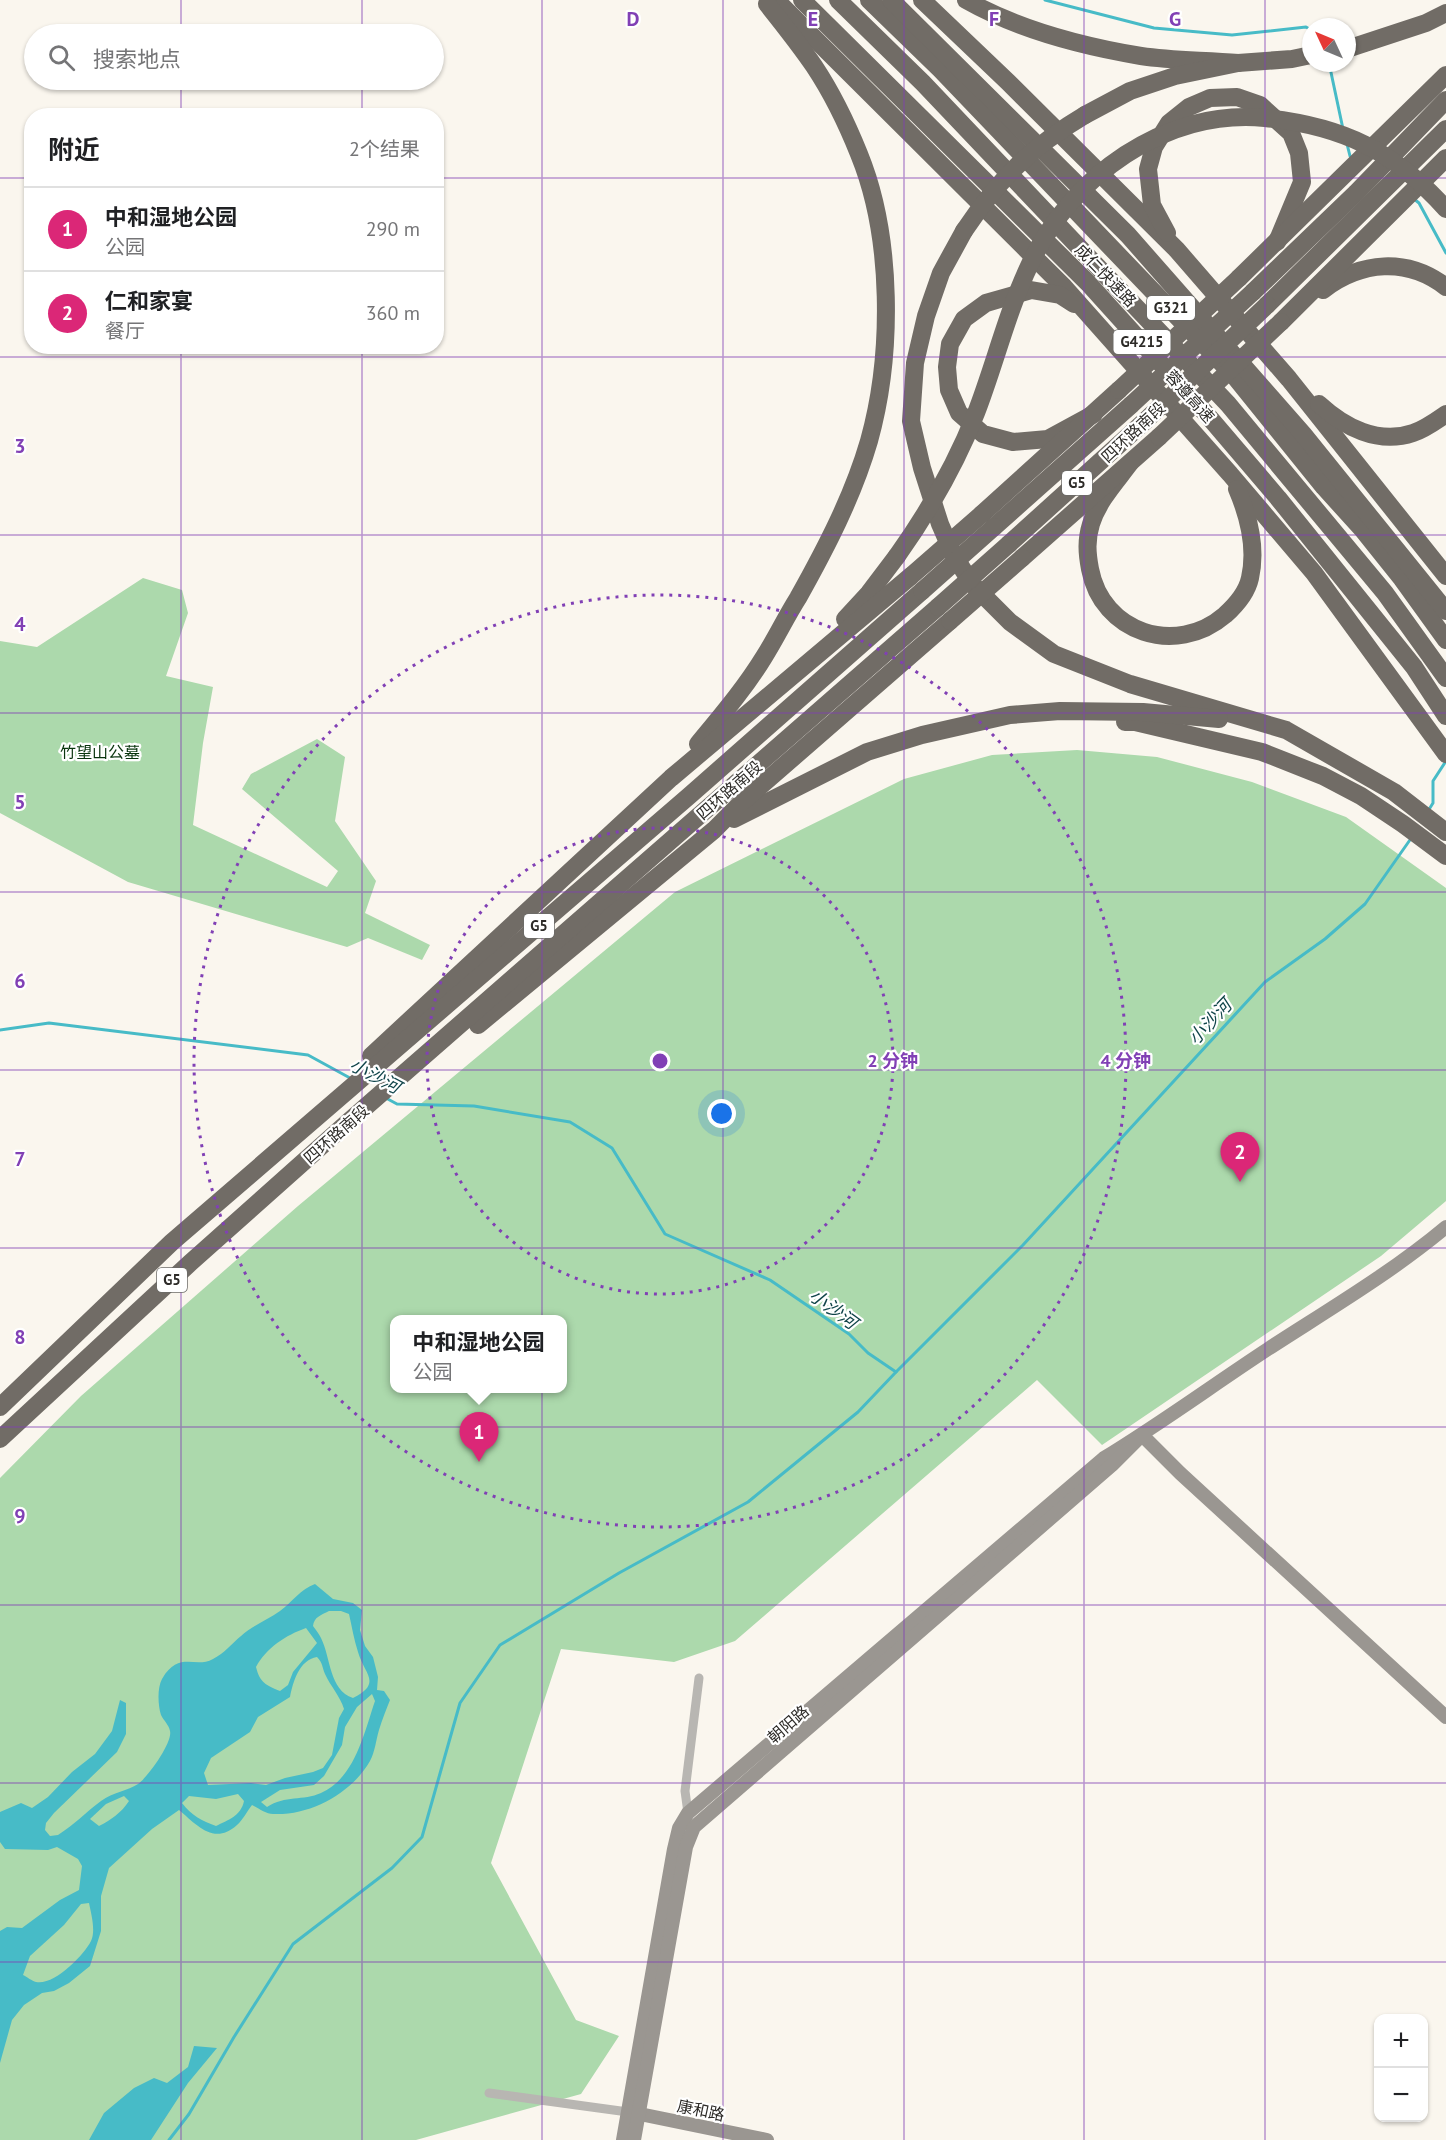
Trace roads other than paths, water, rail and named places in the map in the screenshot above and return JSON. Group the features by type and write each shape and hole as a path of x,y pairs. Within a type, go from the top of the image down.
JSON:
{"highway":[{"path":"380,1056 692,756 763,658 821,556 853,486 869,440 880,383 887,327 884,266 878,218 861,157 841,112 814,66 764,0"},
{"path":"776,0 1056,279 1230,474 1314,573 1441,747"},
{"name":"蓉遵高速","path":"802,0 1088,283 1209,417 1355,591 1414,667 1446,716"},
{"name":"成仁快速路","path":"838,0 932,92 1228,404 1385,593 1446,678"},
{"name":"成仁快速路","path":"869,0 940,69 1236,378 1389,562 1446,640"},
{"path":"891,0 1128,235 1303,434 1446,611"},
{"path":"922,0 1177,250 1289,379 1446,576"},
{"path":"966,0 1026,27 1078,43 1143,56 1238,63"},
{"path":"1356,46 1426,23 1446,13"},
{"path":"1302,57 1238,63 1175,76 1130,91 1054,133 1019,162 987,197 964,231 941,273 926,316 915,363 911,421 922,468 940,524 953,554 972,584 1010,622 1054,654 1130,684 1286,730 1394,792 1446,832"},
{"path":"988,520 1119,390 1278,242 1446,75"},
{"path":"1177,250 1152,205 1148,168 1154,147 1169,123 1189,107 1210,98 1237,97 1260,105 1291,133 1299,153 1302,182 1278,242"},
{"name":"四环路南段","path":"0,1407 172,1242 314,1114 711,777 917,583 988,520 1131,405 1356,193 1446,100"},
{"path":"771,693 869,593 920,523 958,456 976,413 1011,308 1030,262 1060,213 1089,182 1119,157 1162,134 1204,121 1248,116 1287,120 1319,127 1377,150 1411,173 1446,209"},
{"name":"四环路南段","path":"417,1069 1145,421 1372,204 1446,129"},
{"path":"417,1069 743,808 1159,437 1281,322 1446,158"},
{"path":"1281,322 1332,282 1366,267 1386,265 1421,272 1446,287"},
{"path":"1085,312 1060,295 1031,290 986,303 964,319 950,344 947,367 949,390 959,413 983,434 1013,442 1048,439 1094,414"},
{"path":"1289,379 1331,415 1353,429 1377,436 1412,434 1446,414"},
{"path":"1130,463 1104,498 1091,523 1086,549 1093,583 1101,599 1113,614 1134,628 1160,636 1182,635 1211,626 1235,606 1250,580 1254,549 1246,512 1230,474"},
{"path":"692,756 917,583"},
{"path":"743,808 867,753 922,735 1010,715 1060,711 1143,712 1259,722"},
{"path":"1010,715 1135,722 1262,752 1323,776 1361,796 1440,851"},
{"name":"G5","path":"0,1439 190,1263 417,1069"}],"main road":[{"path":"688,1812 1104,1458 1392,1268 1446,1227"},
{"path":"1142,1435 1446,1717"},
{"name":"朝阳路","path":"623,2140 633,2113 686,1847 694,1827 1112,1465 1142,1435"},
{"name":"朝阳路","path":"634,2140 633,2113 674,1849 679,1828 688,1812"},
{"name":"康和路","path":"633,2113 767,2140"}],"street":[{"name":"朝阳路","path":"688,1812 685,1791 699,1678"},
{"path":"489,2093 633,2113"}],"water":[{"path":"315,1584 333,1599 353,1603 362,1610 360,1630 365,1646 373,1657 378,1677 377,1690 384,1691 390,1700 370,1761 352,1783 315,1807 287,1814 270,1814 252,1805 237,1825 221,1834 199,1827 179,1810 152,1829 109,1868 101,1896 101,1931 90,1966 69,1983 54,1991 42,1993 24,2005 12,2020 0,2063 0,1931 7,1927 22,1928 60,1900 79,1890 82,1866 78,1859 57,1847 48,1850 5,1849 0,1842 0,1812 21,1803 32,1808 48,1797 72,1772 95,1754 112,1731 120,1700 126,1703 126,1734 117,1752 54,1813 46,1823 45,1830 50,1836 58,1835 106,1798 138,1784 159,1759 170,1736 169,1729 161,1715 158,1697 160,1683 168,1670 181,1663 206,1662 217,1657 245,1632 280,1611","holes":["329,1611 349,1614 361,1660 369,1678 367,1688 353,1698 345,1694 335,1681 324,1646 313,1626 316,1618","306,1628 317,1643 293,1672 288,1685 280,1691 264,1683 256,1667 271,1648 291,1634","317,1657 319,1659 344,1709 339,1718 332,1755 323,1768 266,1785 251,1783 208,1785 204,1773 211,1758 250,1732 258,1717 290,1697 295,1679 306,1662","372,1694 375,1701 357,1753 350,1766 333,1786 321,1793 280,1801 267,1807 261,1802 280,1790 314,1785 324,1776 342,1745 345,1727 357,1707","238,1794 244,1801 237,1814 216,1826 197,1817 185,1807 182,1803 189,1796 216,1799","124,1796 129,1801 116,1816 99,1826 90,1819 106,1804","89,1903 93,1932 91,1941 82,1954 68,1968 43,1982 36,1982 23,1975 30,1956 64,1925 81,1904"]},
{"path":"194,2046 217,2048 188,2083 151,2140 89,2140 104,2113 134,2088 154,2078 167,2083 188,2067"}],"waterway":[{"path":"1045,0 1154,28 1232,35 1302,27"},
{"path":"1331,72 1343,129"},
{"path":"1347,144 1353,159"},
{"path":"1414,199 1419,203 1446,253"},
{"name":"小沙河","path":"1428,811 1433,803 1433,781 1446,761"},
{"name":"小沙河","path":"384,1097 397,1104 474,1106 570,1122 612,1148 665,1234 770,1280 849,1334 868,1353 896,1372 1023,1245 1265,982 1325,939 1365,904 1412,837"},
{"name":"小沙河","path":"0,1030 49,1023 308,1055 350,1078"},
{"path":"169,2140 189,2114 293,1944 392,1868 422,1837 460,1703 500,1645 619,1573 748,1502 858,1412 896,1372"}],"place":[{"name":"仁和家宴","path":"1240,1182"},
{"name":"中和湿地公园","path":"479,1462"}],"park label":[{"name":"竹望山公墓","path":"100,752"}]}
